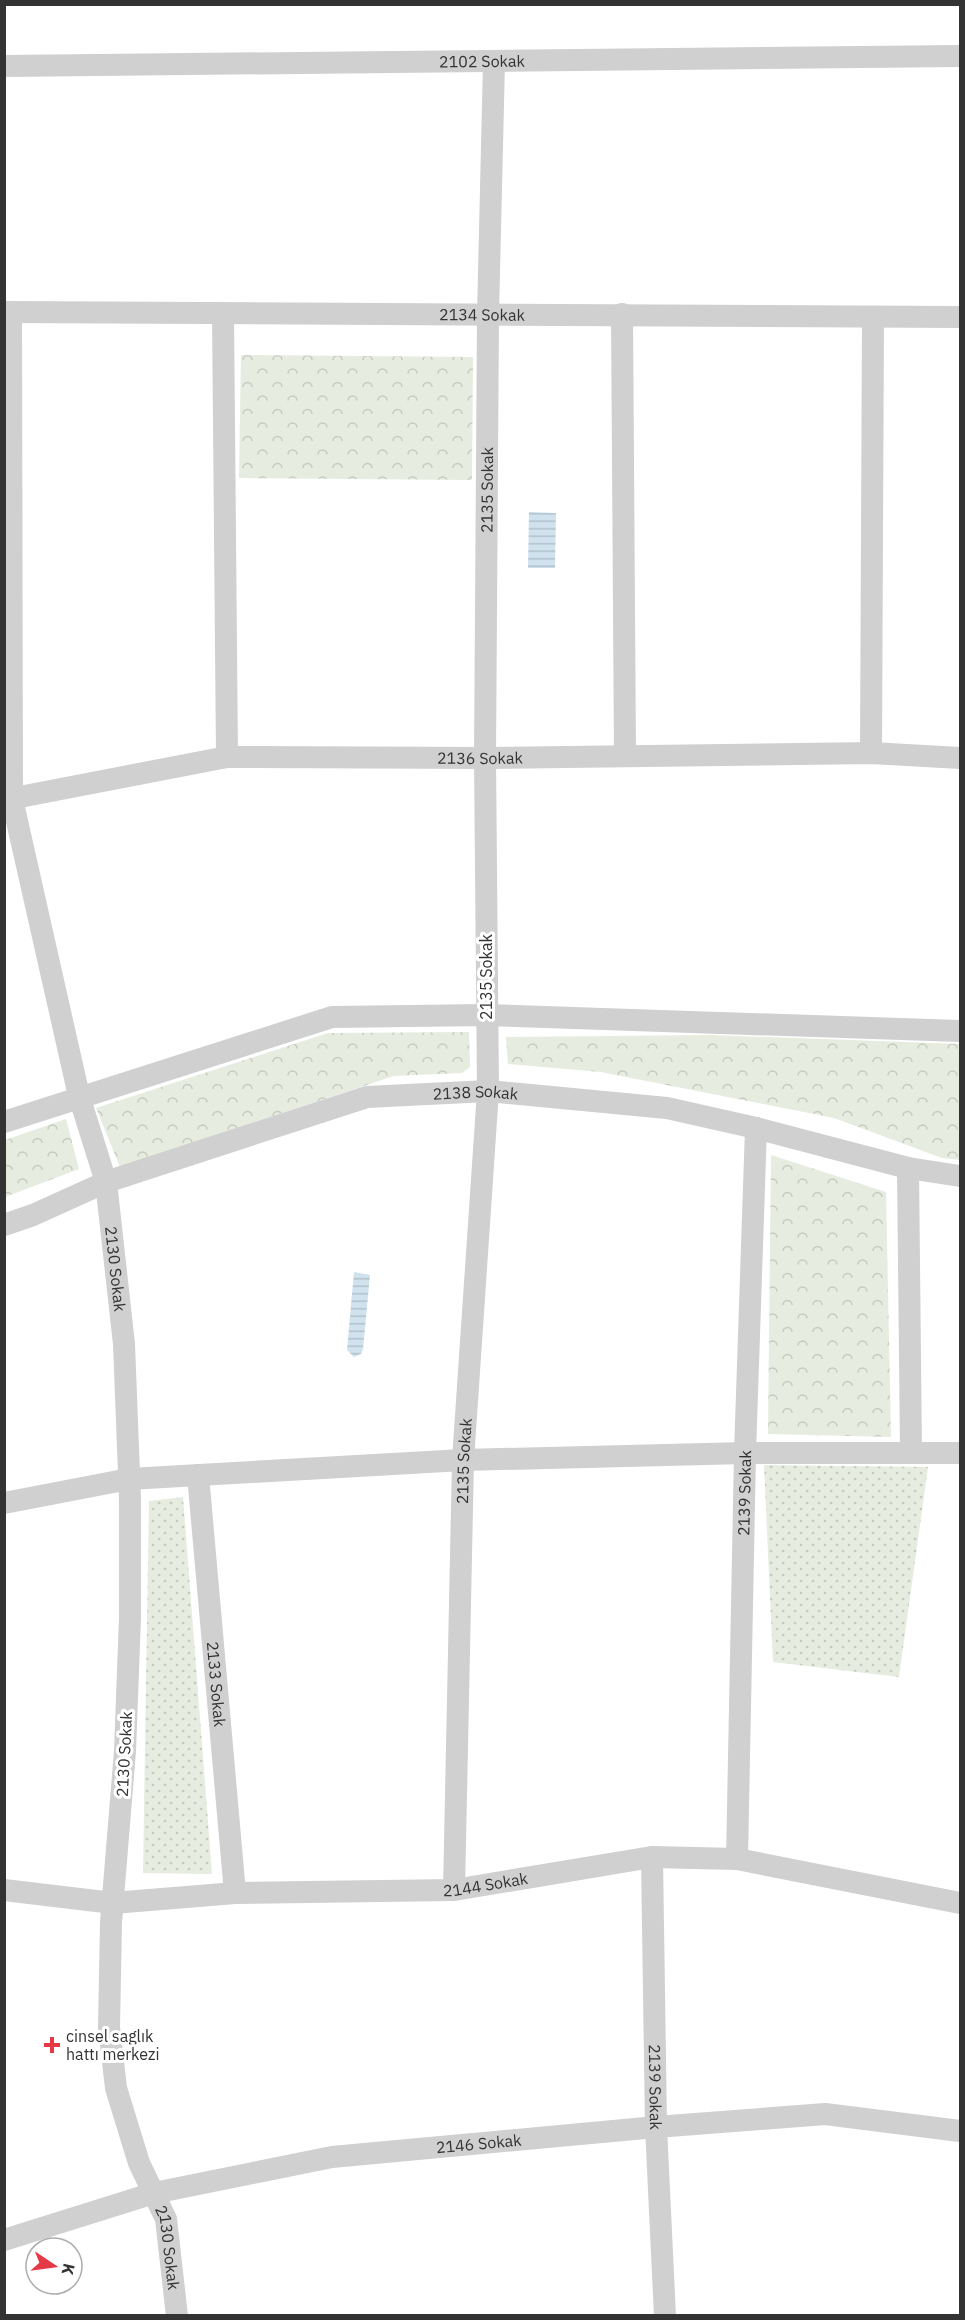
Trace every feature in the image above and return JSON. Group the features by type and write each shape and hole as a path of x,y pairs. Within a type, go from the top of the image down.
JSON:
{"street":[{"name":"2102 Sokak","path":"4,66 960,56"},
{"name":"2135 Sokak","path":"454,1890 463,1460 488,1091 485,758 494,62"},
{"name":"2134 Sokak","path":"8,312 960,317"},
{"name":"2130 Sokak","path":"8,312 8,800 79,1096 106,1182 124,1344 129,1479 130,1617 127,1707 112,1903 110,2027 116,2088 139,2163 166,2219 177,2316"},
{"path":"223,313 227,757"},
{"path":"622,314 626,756"},
{"path":"871,753 873,317"},
{"name":"2136 Sokak","path":"8,800 227,757 485,758 871,753 960,758"},
{"path":"4,1122 79,1096 332,1017 486,1014 960,1031"},
{"name":"2138 Sokak","path":"4,1225 33,1215 106,1182 367,1097 488,1091 667,1108 756,1128 908,1168 960,1176"},
{"name":"2139 Sokak","path":"737,1858 745,1453 756,1128"},
{"path":"908,1168 911,1452"},
{"path":"4,1503 129,1479 463,1460 745,1453 960,1453"},
{"name":"2133 Sokak","path":"198,1475 235,1893"},
{"name":"2139 Sokak","path":"652,1857 656,2127 665,2316"},
{"name":"2144 Sokak","path":"4,1890 112,1903 235,1893 454,1890 652,1857 737,1858 960,1903"},
{"name":"2146 Sokak","path":"4,2240 154,2193 332,2157 825,2114 960,2131"}],"green space":[{"path":"241,355 473,357 472,480 239,478"},
{"path":"469,1032 470,1067 462,1073 394,1076 120,1167 96,1108 328,1033"},
{"path":"710,1035 960,1044 960,1160 942,1158 834,1118 601,1072 508,1064 506,1037"},
{"path":"66,1119 79,1169 5,1197 5,1140"},
{"path":"771,1155 886,1192 891,1437 768,1434"},
{"path":"764,1465 928,1467 899,1677 773,1662"},
{"path":"183,1497 212,1874 143,1873 149,1501"}],"water":[{"path":"529,512 556,513 555,568 528,568"},
{"path":"354,1272 370,1275 363,1349 361,1354 354,1357 347,1350"}],"place":[{"name":"cinsel saglık hattı merkezi","path":"52,2045"}]}
